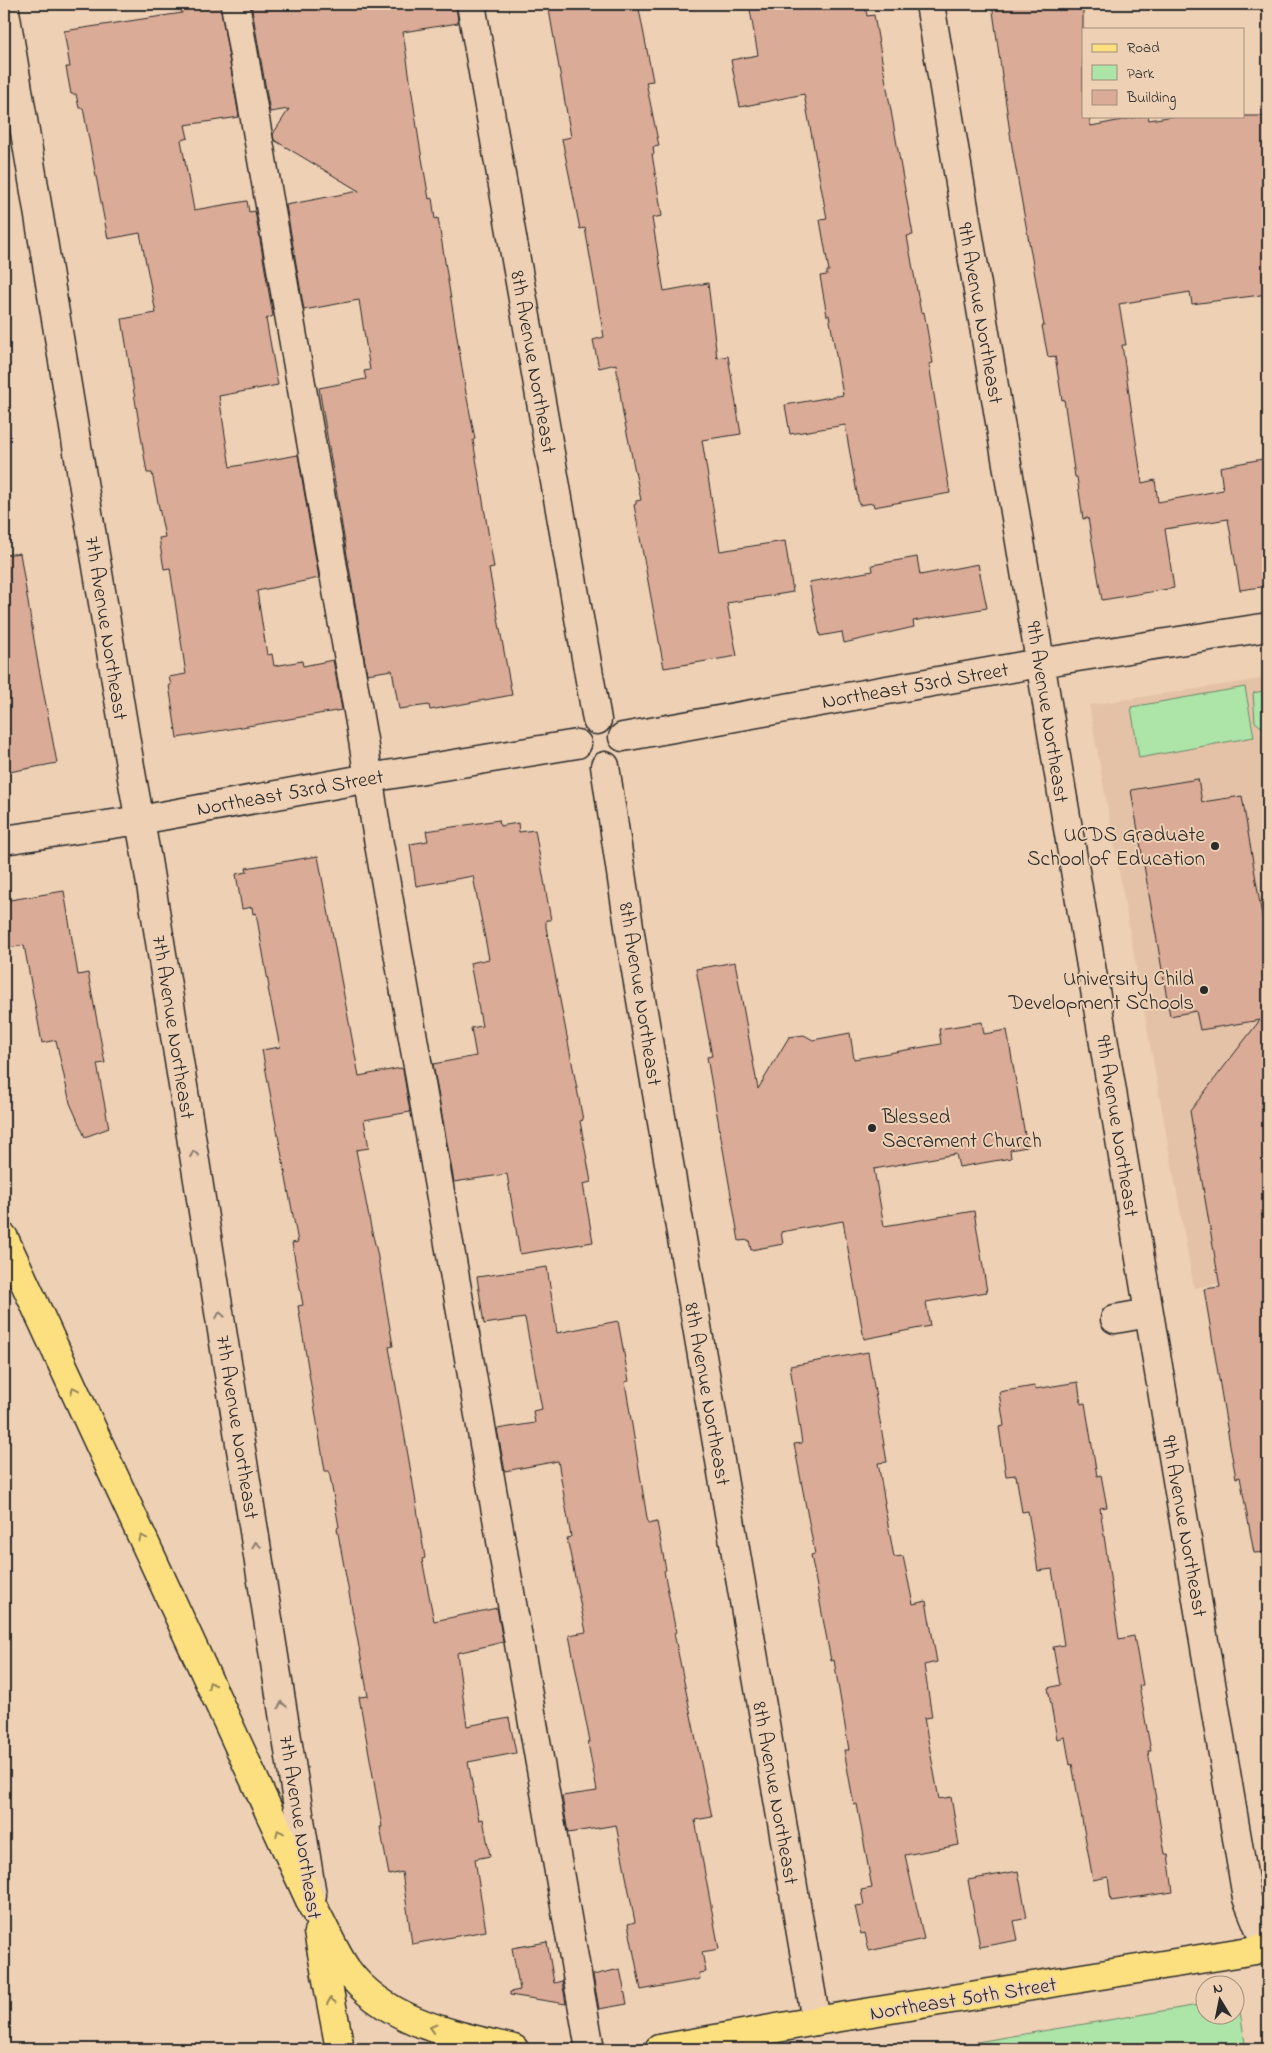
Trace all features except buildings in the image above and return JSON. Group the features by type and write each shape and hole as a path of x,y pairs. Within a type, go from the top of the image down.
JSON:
{"main road":[{"path":"4,1238 314,1909 347,1970 375,1996 426,2026 514,2049"},
{"name":"7th Avenue Northeast","path":"314,1909 340,2049"},
{"name":"Northeast 50th Street","path":"658,2049 816,2021 1268,1948"}],"street":[{"path":"235,4 369,778 374,821 590,2049"},
{"name":"8th Avenue Northeast","path":"471,4 597,720"},
{"name":"9th Avenue Northeast","path":"930,4 1247,1898 1268,1948"},
{"name":"7th Avenue Northeast","path":"4,6 140,820 314,1909"},
{"name":"Northeast 53rd Street","path":"623,737 1040,663 1268,627"},
{"path":"597,720 611,722 618,727 623,737 624,742 619,758 605,766 599,767 580,756 577,744 578,734 588,722 597,720"},
{"name":"Northeast 53rd Street","path":"4,840 140,820 369,778 577,744"},
{"name":"8th Avenue Northeast","path":"605,766 634,962 816,2021"},
{"path":"1115,1319 1149,1313"}],"shaded area":[{"name":"University Child Development Schools","path":"1268,678 1268,1274 1194,1288 1089,705"}],"green space":[{"path":"1245,687 1254,737 1139,758 1131,707"},
{"path":"1268,690 1268,732 1255,722 1253,693"},
{"path":"1194,2006 1194,2026 1242,2026 1246,2049 935,2049"}],"place":[{"name":"UCDS Graduate School of Education","path":"1215,846"},
{"name":"University Child Development Schools","path":"1204,990"},
{"name":"Blessed Sacrament Church","path":"872,1128"}]}
